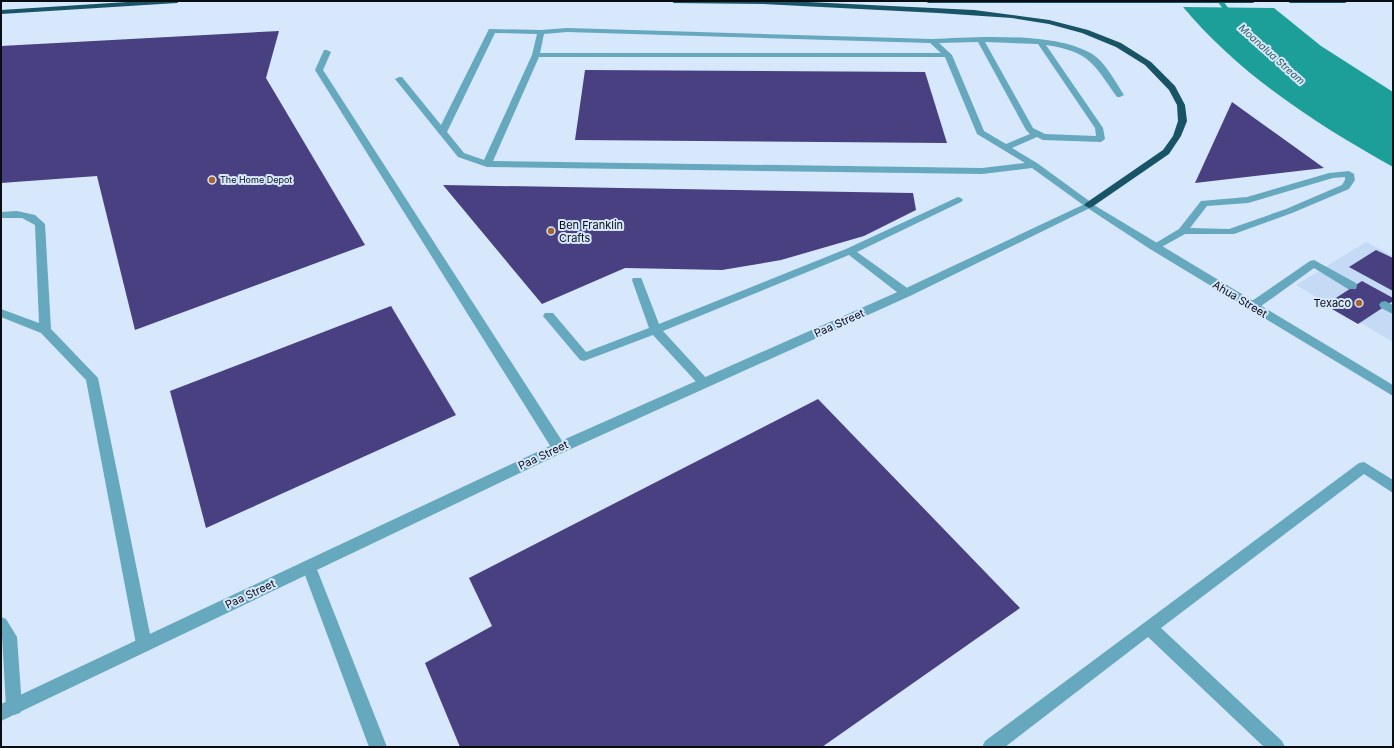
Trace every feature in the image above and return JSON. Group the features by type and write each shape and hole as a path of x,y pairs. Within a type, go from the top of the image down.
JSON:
{"highway":[{"path":"1,12 178,1"},
{"path":"674,1 892,1"},
{"path":"928,1 1253,1"},
{"path":"1290,1 1346,1"},
{"path":"763,2 978,13 1027,18 1078,30 1120,46 1137,56 1161,75 1175,91 1181,104 1184,116 1182,129 1176,141 1166,152 1088,206"}],"street":[{"path":"442,133 492,31 541,32 566,30 932,41 980,40 1040,42 1063,46 1092,57 1120,95"},
{"path":"487,164 536,55 541,32"},
{"path":"980,40 1030,130 1043,138 1101,139 1099,128 1040,42"},
{"path":"932,41 948,55"},
{"path":"327,52 319,70 559,448"},
{"path":"536,55 948,55"},
{"name":"Ahua Street","path":"948,55 980,132 1034,165 1088,206 1393,391"},
{"path":"399,79 460,155 487,164 982,171 1034,165"},
{"path":"1004,148 1038,134"},
{"path":"1154,247 1183,231 1204,203 1248,200 1332,175 1349,174 1350,180 1346,187 1290,211 1230,232 1183,231"},
{"path":"549,316 584,357 655,330 850,251 958,200"},
{"name":"Paa Street","path":"8,710 144,644 559,448 906,293 1088,206"},
{"path":"1,215 18,214 34,217 40,224 44,330"},
{"path":"850,251 906,293"},
{"path":"1253,306 1314,263 1352,286"},
{"path":"637,280 655,330 704,383"},
{"path":"1,313 44,330 92,378 144,644"},
{"path":"991,747 1364,467 1393,487"},
{"path":"309,566 378,747"},
{"path":"1,624 9,637 8,710"},
{"path":"1149,627 1276,747"}],"shaded area":[{"name":"Texaco","path":"1366,242 1393,256 1393,342 1296,285"}],"water":[{"path":"1183,7 1274,8 1321,46 1393,92 1393,167 1364,151 1280,96 1229,55 1205,32"}],"building":[{"name":"The Home Depot","path":"279,31 266,78 365,245 135,330 97,176 1,183 1,46"},
{"path":"585,70 925,72 947,143 575,140"},
{"path":"1232,102 1324,168 1195,183"},
{"path":"443,185 913,193 916,210 864,236 781,260 722,270 625,268 542,304"},
{"path":"1376,250 1393,258 1393,291 1349,267"},
{"name":"Texaco","path":"1362,281 1393,298 1393,301 1358,324 1325,305"},
{"path":"391,306 456,415 206,528 170,391"},
{"path":"818,399 1020,608 822,747 460,747 425,663 492,626 469,578"}],"waterway":[{"name":"Moanalua Stream","path":"1220,1 1233,18"}],"place":[{"name":"The Home Depot","path":"212,180"},
{"name":"Ben Franklin Crafts","path":"551,231"},
{"name":"Texaco","path":"1359,303"}]}
